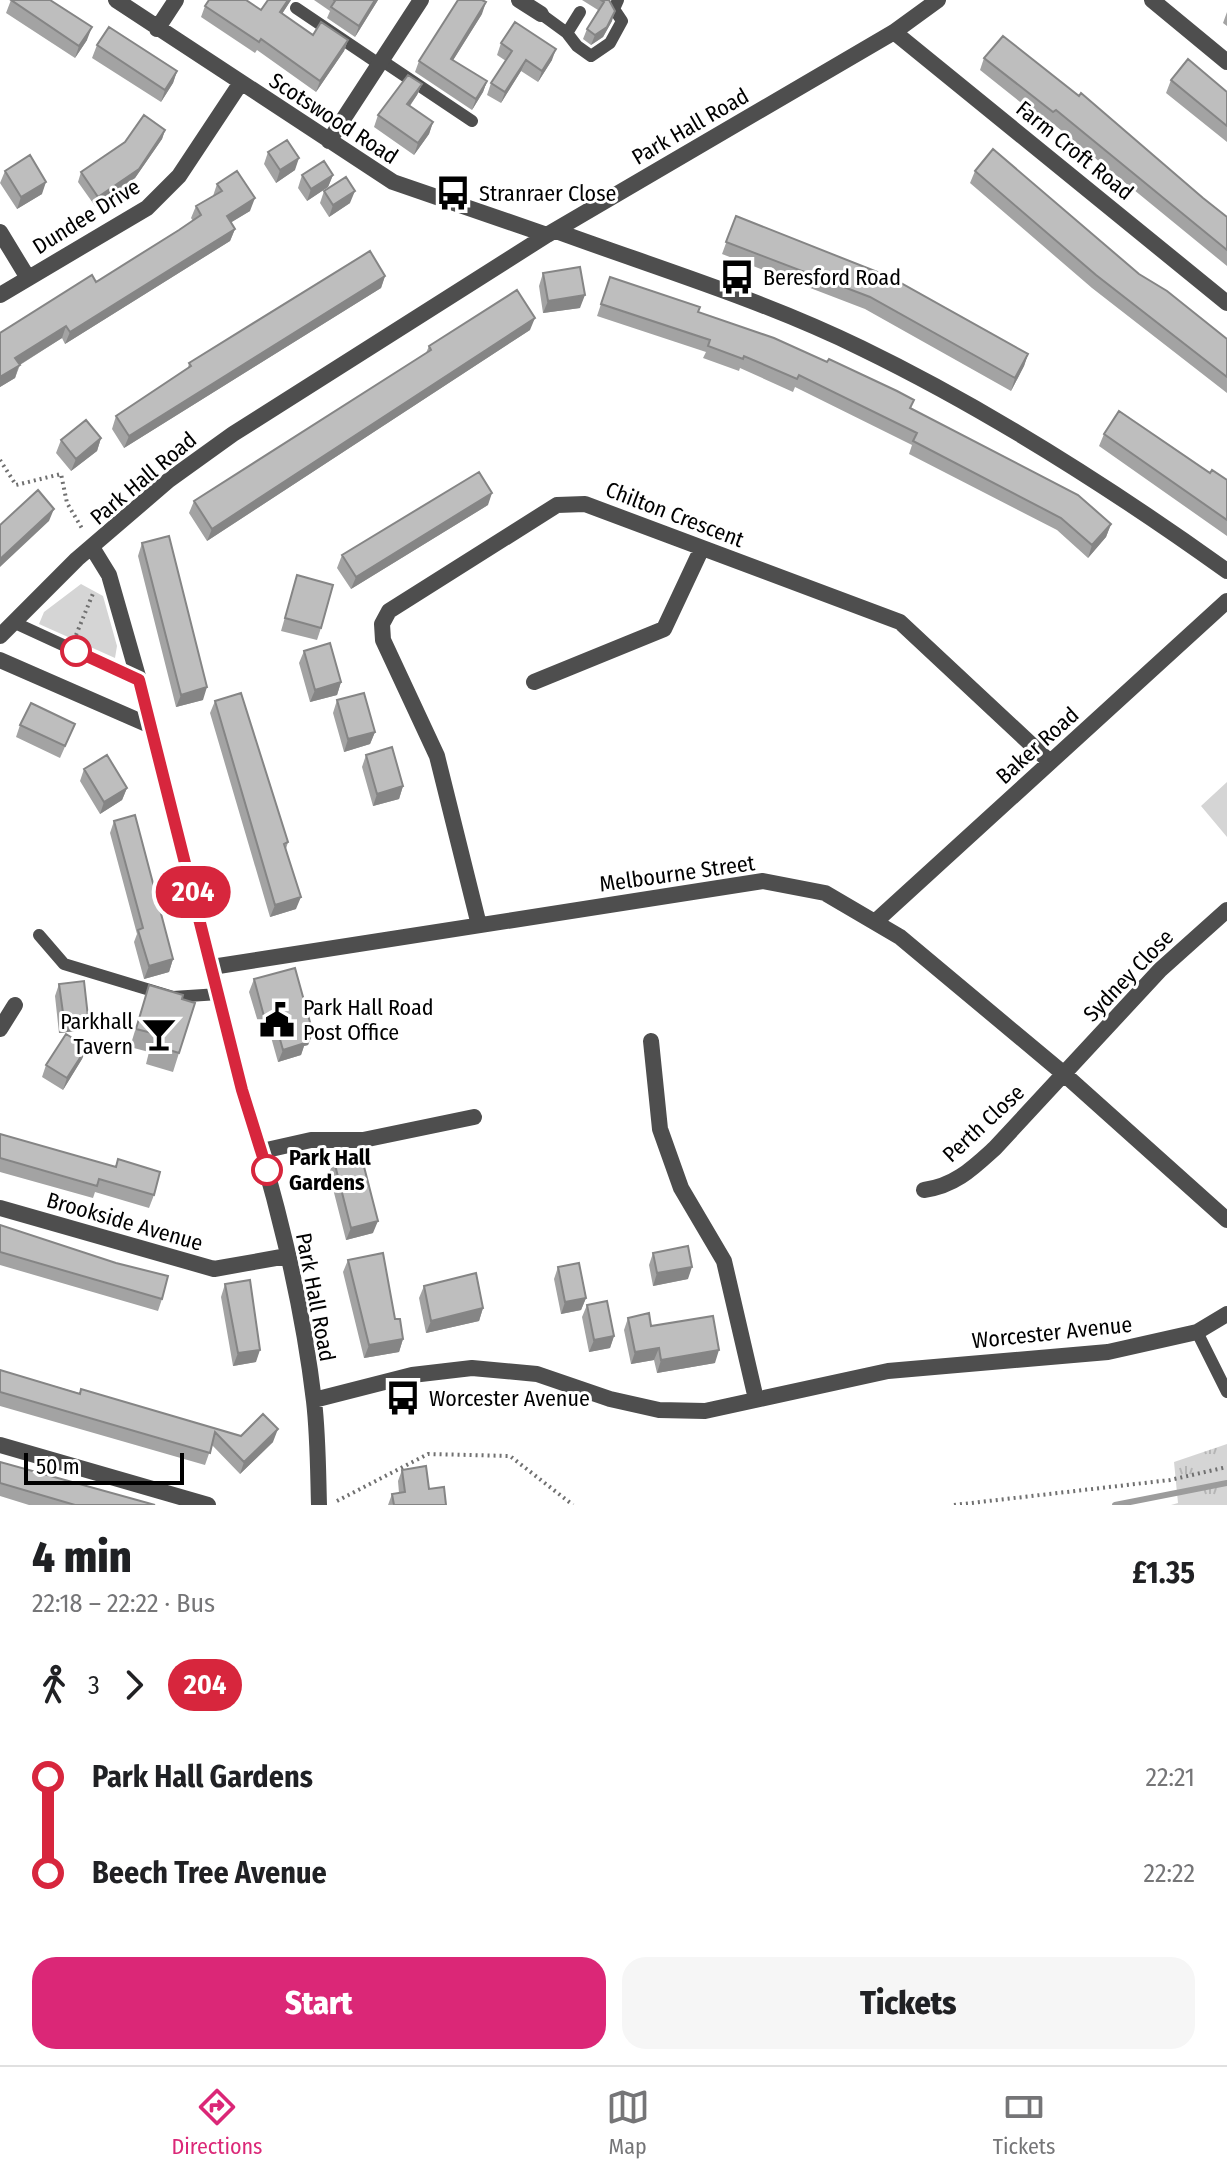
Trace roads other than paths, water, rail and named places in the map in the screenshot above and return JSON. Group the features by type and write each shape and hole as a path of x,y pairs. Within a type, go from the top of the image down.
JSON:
{"street":[{"name":"Scotswood Road","path":"116,0 393,182 552,233"},
{"path":"157,29 176,0"},
{"path":"329,141 421,0"},
{"path":"519,0 541,14"},
{"name":"Park Hall Road","path":"319,1505 314,1400 287,1256 139,680 104,567 93,549 169,480 233,434 552,233 894,32 938,0"},
{"path":"1152,0 1227,62"},
{"name":"Farm Croft Road","path":"894,32 1227,303"},
{"name":"Dundee Drive","path":"0,295 147,208 179,176 240,84"},
{"path":"0,232 28,278"},
{"path":"552,233 773,311 859,347 1037,444 1160,523 1227,571"},
{"name":"Chilton Crescent","path":"479,925 437,756 383,640 382,624 389,611 557,505 585,504 900,622 1050,762"},
{"path":"534,682 664,629 702,548"},
{"path":"0,636 77,559 93,549"},
{"name":"Baker Road","path":"876,921 1227,601"},
{"path":"0,660 151,726"},
{"name":"Melbourne Street","path":"212,967 763,881 825,893 876,921 1064,1074 1227,1220"},
{"name":"Sydney Close","path":"1064,1074 1160,970 1227,910"},
{"path":"0,1029 15,1005"},
{"path":"651,1041 660,1129 681,1188 724,1261 756,1399"},
{"name":"Perth Close","path":"924,1190 943,1188 968,1173 1064,1074"},
{"path":"262,1151 311,1140 363,1140 474,1117"},
{"name":"Brookside Avenue","path":"0,1208 214,1269 287,1256"},
{"name":"Worcester Avenue","path":"314,1400 412,1375 472,1368 537,1374 610,1399 659,1410 705,1411 888,1371 1108,1352 1197,1332 1227,1314"},
{"path":"0,1445 208,1505"}],"lane":[{"path":"541,14 591,56 602,51 622,21 614,9 618,0"},
{"path":"296,8 472,121"},
{"path":"567,33 580,12"},
{"path":"13,622 139,680"},
{"path":"39,935 64,964 173,997 219,994"},
{"path":"1197,1332 1227,1392"}],"waterway":[{"path":"1115,1505 1227,1483"}],"place":[{"name":"Stranraer Close","path":"453,193"},
{"name":"Beresford Road","path":"737,277"},
{"name":"Park Hall Road Post Office","path":"277,1020"},
{"name":"Parkhall Tavern","path":"159,1034"},
{"name":"Park Hall Gardens","path":"267,1170"},
{"name":"Worcester Avenue","path":"403,1398"}]}
